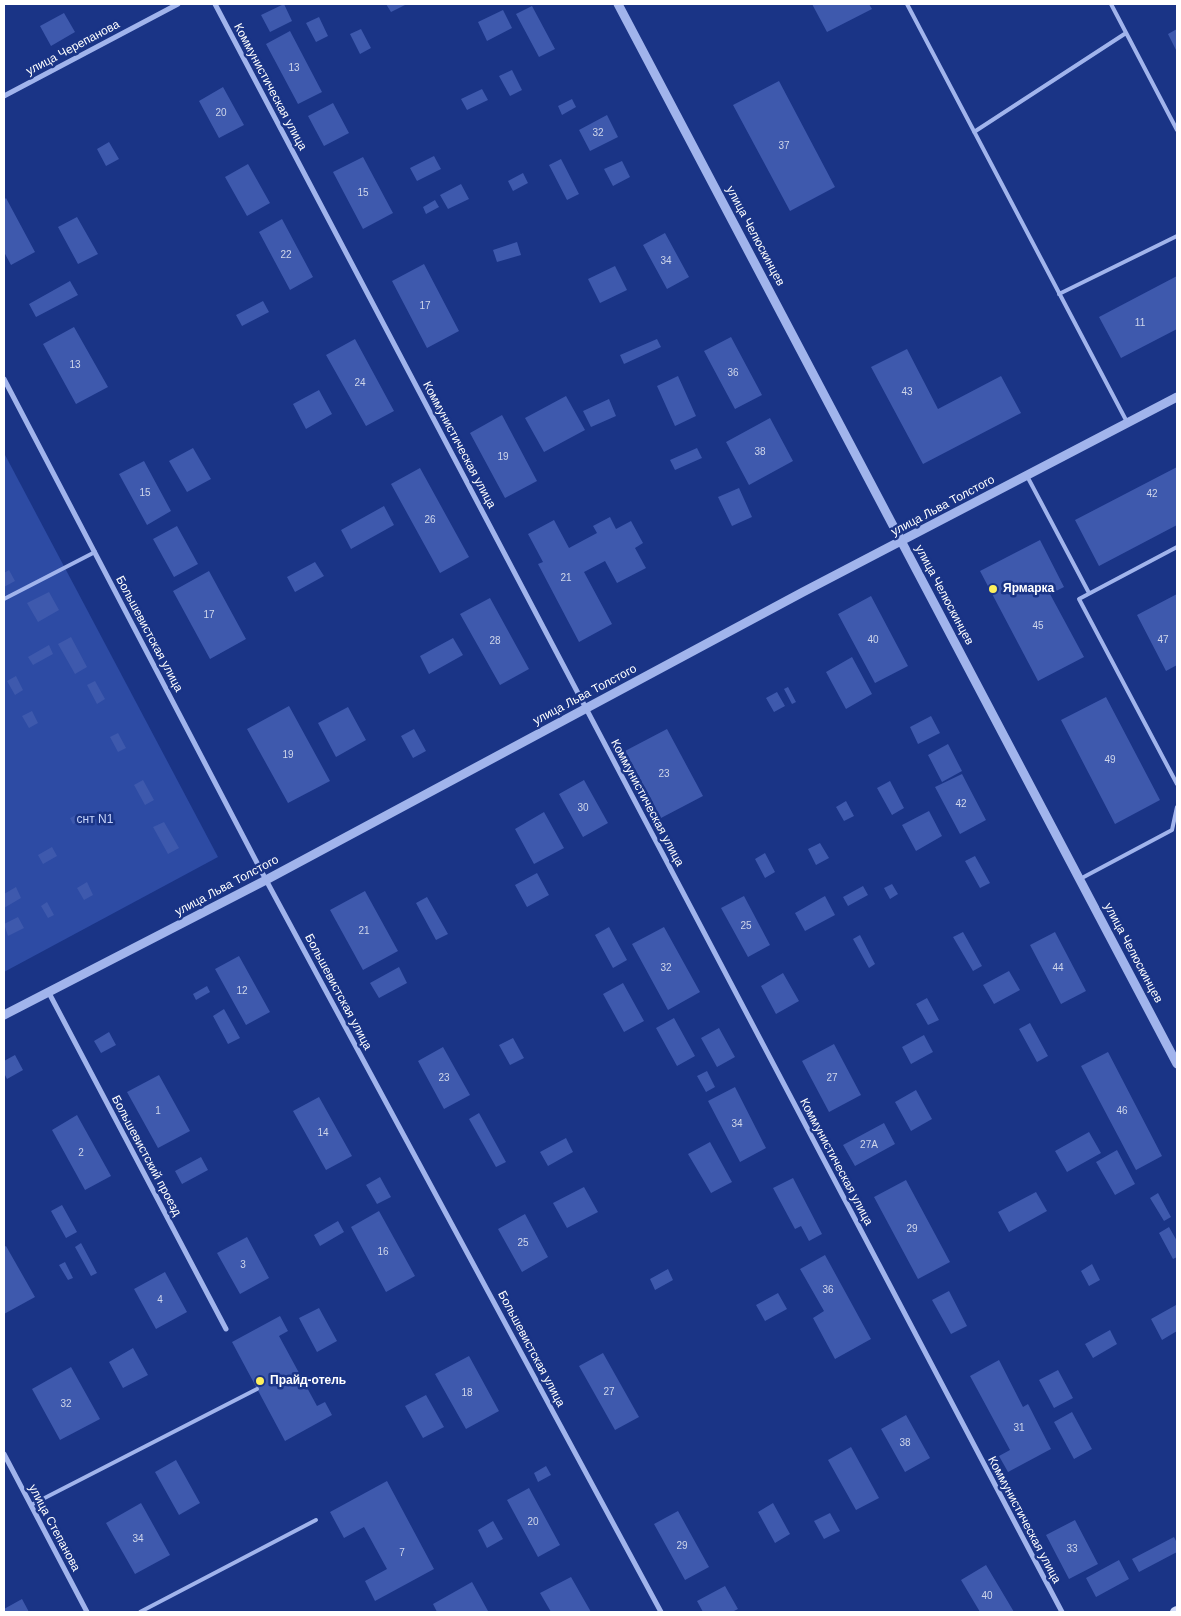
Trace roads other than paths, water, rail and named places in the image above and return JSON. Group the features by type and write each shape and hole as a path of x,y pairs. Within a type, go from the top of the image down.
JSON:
{"street":[{"name":"улица Черепанова","path":"4,96 178,4"},
{"name":"Коммунистическая улица","path":"215,4 1062,1612"},
{"name":"улица Челюскинцев","path":"618,4 1177,1064"},
{"name":"Большевистская улица","path":"4,379 266,880 661,1612"},
{"name":"улица Льва Толстого","path":"4,1016 266,880 586,708 1177,397"},
{"name":"Большевистский проезд","path":"49,993 226,1329"},
{"name":"улица Степанова","path":"4,1454 87,1612"}],"lane":[{"path":"907,4 1127,423"},
{"path":"1111,4 1177,130"},
{"path":"974,132 1126,33"},
{"path":"1059,294 1177,236"},
{"path":"1027,476 1089,594"},
{"path":"1177,547 1079,599 1177,784"},
{"path":"4,599 94,552"},
{"path":"1080,879 1172,830 1177,807"},
{"path":"31,1505 257,1389"},
{"path":"140,1612 316,1520"}],"place":[{"name":"Ярмарка","path":"993,589"},
{"name":"Прайд-отель","path":"260,1381"}],"park label":[{"name":"снт N1","path":"95,820"}]}
